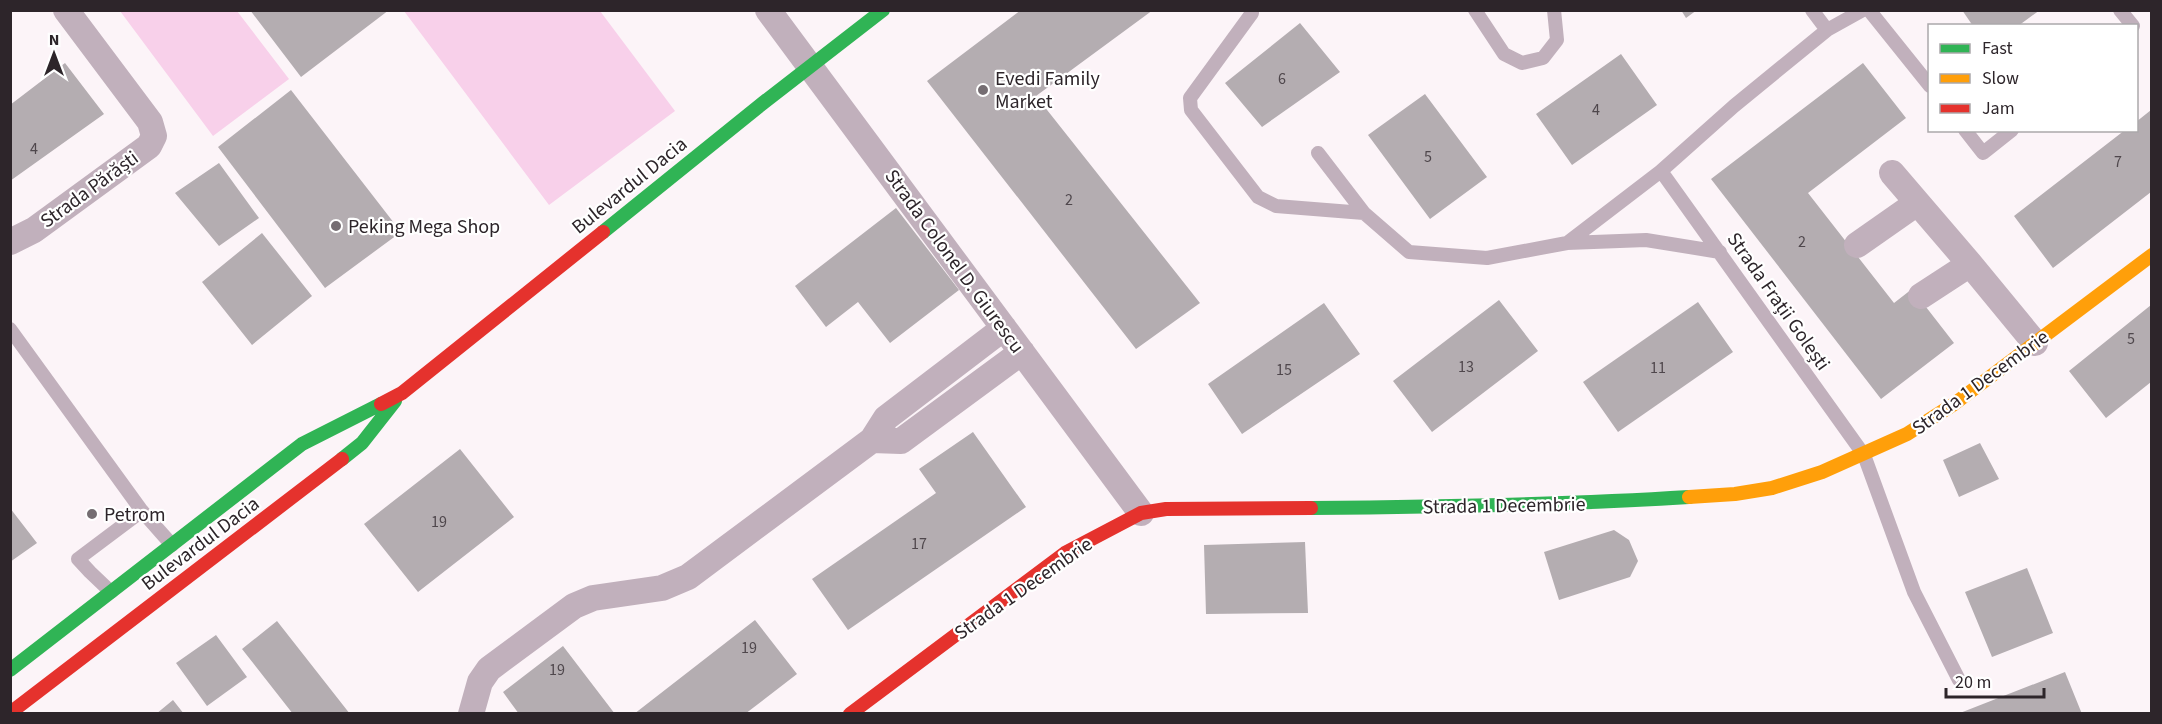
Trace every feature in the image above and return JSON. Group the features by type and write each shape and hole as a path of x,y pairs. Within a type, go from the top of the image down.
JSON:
{"main road":[{"name":"Bulevardul Dacia","path":"10,669 302,444 402,393 883,10"},
{"name":"Strada 1 Decembrie","path":"850,714 1065,553 1141,513 1175,508 1461,507 1595,503 1735,494 1772,488 1822,472 1907,435 1954,404 2151,255"},
{"name":"Bulevardul Dacia","path":"10,713 362,443 402,393"}],"street":[{"name":"Strada Părăști","path":"10,242 34,230 149,146 154,136 150,122 66,10"},
{"name":"Strada Colonel D. Giurescu","path":"768,10 1141,513"},
{"path":"1892,173 1971,264 2035,343"},
{"path":"1857,245 1917,203"},
{"path":"1921,296 1971,264"},
{"path":"471,714 480,682 489,669 574,606 593,598 662,588 688,576 872,440 885,418 1004,328"},
{"path":"872,440 900,441 1022,352"}],"lane":[{"path":"1475,10 1504,54 1522,63 1543,58 1557,40 1554,10"},
{"path":"1812,10 1827,30"},
{"path":"1567,243 1661,171 1734,106 1827,30 1863,10"},
{"path":"1869,10 1928,85"},
{"path":"2120,10 2131,24"},
{"path":"1253,11 1190,98 1191,110 1258,196 1276,206 1364,213"},
{"path":"1967,132 1983,153 2009,132"},
{"path":"1318,153 1364,213 1409,252 1487,258 1567,243 1646,240 1720,252"},
{"name":"Strada Frații Golești","path":"1661,171 1864,455 1914,592 1959,680"},
{"path":"10,329 142,511 172,545"},
{"path":"111,592 78,559 142,511"}],"shaded area":[{"path":"120,11 237,11 289,79 213,136"},
{"path":"404,11 600,11 675,111 549,205"}],"building":[{"path":"250,10 389,10 301,77"},
{"path":"1021,10 1153,10 1036,96 1200,303 1136,349 927,81"},
{"path":"1681,10 1697,10 1686,18"},
{"path":"1962,10 2040,10 2021,24 1972,24"},
{"path":"1300,23 1340,72 1262,127 1225,83"},
{"path":"1621,54 1657,105 1572,165 1536,114"},
{"path":"65,63 104,114 10,181 10,105"},
{"path":"1863,63 1906,118 1808,193 1894,303 1912,289 1954,343 1881,399 1711,179"},
{"path":"291,90 401,232 325,288 218,147"},
{"path":"1425,94 1487,177 1430,219 1368,135"},
{"path":"2151,110 2151,192 2053,268 2014,216 2122,132 2138,132 2138,120"},
{"path":"219,163 259,218 219,246 175,193"},
{"path":"896,208 959,290 890,343 858,302 826,327 795,286"},
{"path":"262,233 312,296 252,345 202,282"},
{"path":"1499,300 1538,351 1432,432 1393,381"},
{"path":"1698,302 1733,352 1618,432 1583,382"},
{"path":"1324,303 1360,354 1242,434 1208,384"},
{"path":"2151,305 2151,382 2106,418 2069,371"},
{"path":"973,432 1026,507 848,630 812,579 936,493 919,469"},
{"path":"1980,443 1999,479 1959,497 1943,460"},
{"path":"460,449 514,517 418,592 364,524"},
{"path":"10,508 37,543 10,562"},
{"path":"1614,530 1629,540 1638,561 1630,577 1559,600 1544,552"},
{"path":"1305,542 1308,613 1206,614 1204,545"},
{"path":"2027,568 2053,633 1992,657 1965,592"},
{"path":"755,620 797,674 745,714 634,714"},
{"path":"277,621 350,714 293,714 242,649"},
{"path":"216,635 247,677 207,706 176,663"},
{"path":"563,646 615,714 519,714 503,692"},
{"path":"2065,672 2082,714 1960,714 1960,713"},
{"path":"173,700 184,714 156,714"}],"traffic: fast":[{"path":"603,232 883,10"},
{"path":"342,459 362,443 395,401"},
{"path":"10,670 302,444 381,404"},
{"path":"1311,508 1500,505 1689,497"}],"traffic: slow":[{"path":"1689,497 1735,494 1772,488 1822,472 1907,434 1954,404 2152,255"}],"traffic: jam":[{"path":"381,404 402,393 603,232"},
{"path":"10,713 342,459"},
{"path":"850,714 1065,553 1141,513 1166,509 1311,508"}],"place":[{"name":"Evedi Family Market","path":"983,90"},
{"name":"Peking Mega Shop","path":"336,226"},
{"name":"Petrom","path":"92,514"}]}
